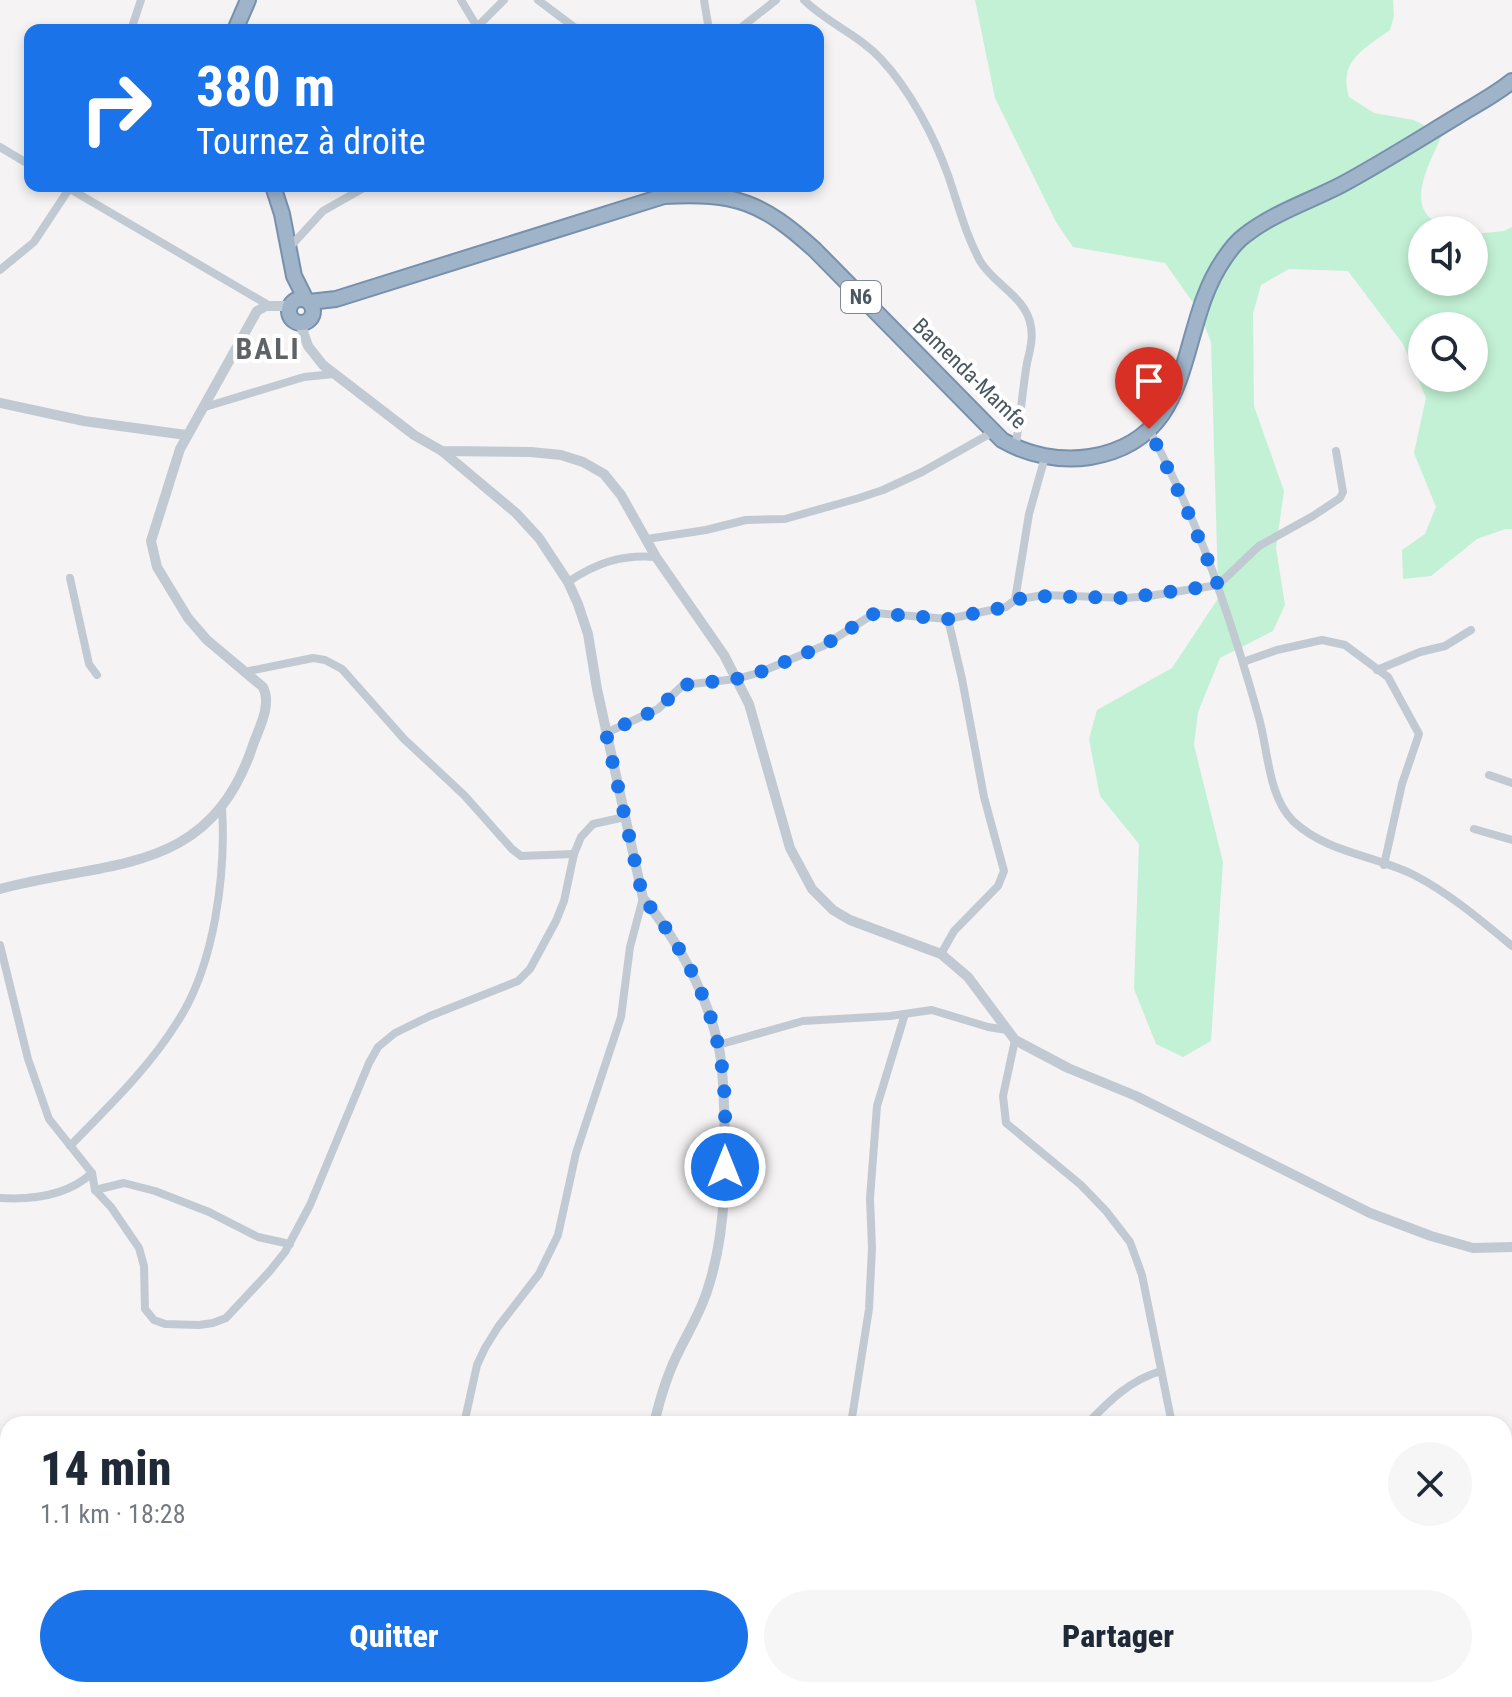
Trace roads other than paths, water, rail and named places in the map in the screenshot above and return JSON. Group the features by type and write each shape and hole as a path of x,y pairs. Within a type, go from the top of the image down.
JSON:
{"highway":[{"path":"238,24 248,0"},
{"name":"Bamenda-Mamfe","path":"302,308 664,196 704,194 730,198 754,205 789,226 993,432 1015,447 1045,457 1081,459 1100,456 1130,443 1149,429 1171,402 1180,384 1207,288 1243,236 1275,216 1342,184 1510,87"},
{"path":"275,192 302,308"}],"street":[{"path":"133,24 141,0"},
{"path":"461,0 475,24"},
{"path":"481,24 504,0"},
{"path":"538,0 570,24"},
{"path":"704,0 708,24"},
{"path":"746,24 776,0"},
{"path":"804,0 858,37 882,60 902,86 947,172 965,229 980,261 991,278 1024,307 1030,320 1032,342 1015,447"},
{"path":"0,147 24,161"},
{"path":"0,270 34,242 65,192"},
{"path":"76,192 270,306"},
{"path":"289,249 323,211 349,192"},
{"path":"0,889 147,858 186,840 222,807 249,757 267,700 263,687 207,640 188,618 155,560 151,541 186,435 205,407 257,311 270,306 302,308 312,353 334,374 414,435 442,451 516,513 539,538 568,582 588,634 606,733 643,898 630,947 621,1017 576,1153 558,1235 539,1274 485,1348 477,1365 466,1416"},
{"path":"205,407 304,377 334,374"},
{"path":"0,403 84,421 186,435"},
{"path":"1149,429 1218,585 1260,722 1273,783 1290,818 1307,833 1413,875 1482,920 1512,946"},
{"path":"647,539 746,520 785,519 859,498 922,472 993,432"},
{"path":"442,451 561,455 583,462 604,474 621,495 656,557 710,633 736,679 749,704 785,836 812,889 833,910 850,920 941,954 968,977 1015,1040 1068,1068 1162,1109 1370,1213 1473,1248 1512,1247"},
{"path":"606,733 658,709 683,685 736,679 823,646 875,613 948,619 1006,607 1015,600 1043,595 1126,598 1218,585 1259,546 1340,498 1343,492 1336,451"},
{"path":"1015,600 1029,514 1045,457"},
{"path":"568,582 592,567 616,558 656,557"},
{"path":"70,578 89,664 97,675"},
{"path":"941,954 954,931 998,886 1004,871 984,797 960,666 948,619"},
{"path":"1377,670 1420,652 1445,646 1471,630"},
{"path":"1243,662 1277,650 1322,640 1345,645 1388,677 1419,734 1402,784 1384,865"},
{"path":"244,672 313,658 342,669 404,739 464,795 512,849 521,856 574,854"},
{"path":"1489,775 1512,783"},
{"path":"70,1146 143,1069 181,1018 205,957 218,903 224,846 222,807"},
{"path":"0,945 37,1089 49,1119 92,1173 95,1190 111,1207 139,1248 145,1279 145,1309 154,1320 165,1324 199,1325 226,1318 269,1272 290,1244 378,1047 395,1033 421,1020 518,981 530,969 560,911 581,837 593,824 625,817"},
{"path":"1474,829 1512,840"},
{"path":"643,898 659,917 696,983 718,1045 723,1080 725,1167 713,1269 703,1301 674,1361 657,1416"},
{"path":"718,1045 803,1021 932,1010 1007,1030"},
{"path":"852,1416 869,1309 872,1248 870,1198 877,1106 905,1014"},
{"path":"1015,1040 1003,1096 1006,1123 1081,1185 1130,1242 1142,1275 1170,1416"},
{"path":"0,1198 64,1192 92,1173"},
{"path":"95,1190 124,1183 155,1191 209,1212 258,1237 290,1244"},
{"path":"1095,1416 1127,1387 1161,1371"}],"district":[{"name":"BALI","path":"268,349"}]}
